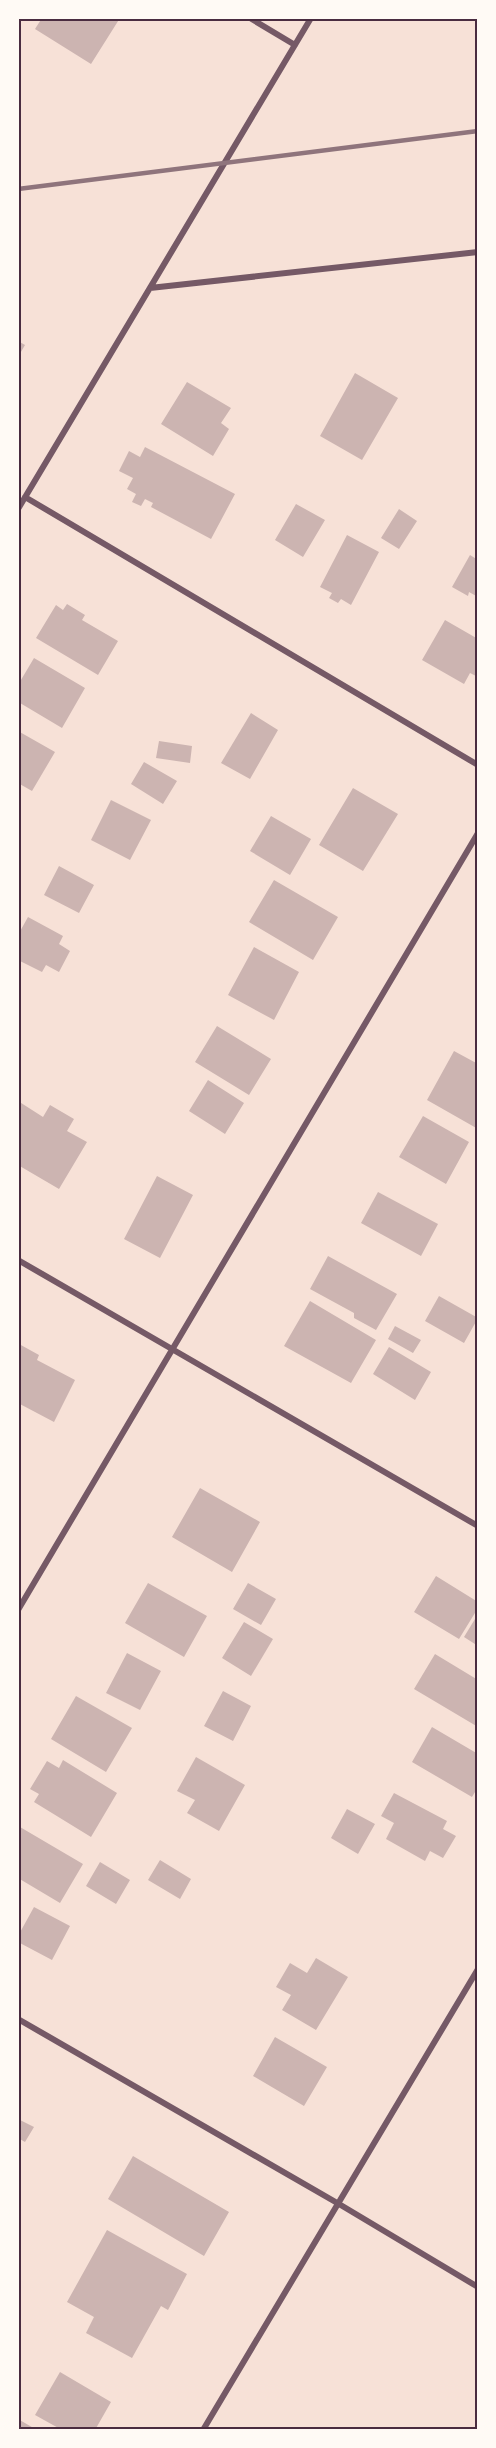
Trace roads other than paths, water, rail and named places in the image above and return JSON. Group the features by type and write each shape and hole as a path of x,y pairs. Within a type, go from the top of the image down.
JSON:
{"street":[{"path":"250,18 295,45"},
{"path":"18,509 311,18"},
{"path":"150,288 478,252"},
{"path":"25,497 478,765"},
{"path":"18,1610 478,833"},
{"path":"18,1260 478,1526"},
{"path":"203,2430 478,1969"},
{"path":"18,2019 339,2204 478,2288"}],"railway":[{"path":"18,189 478,131"}]}
